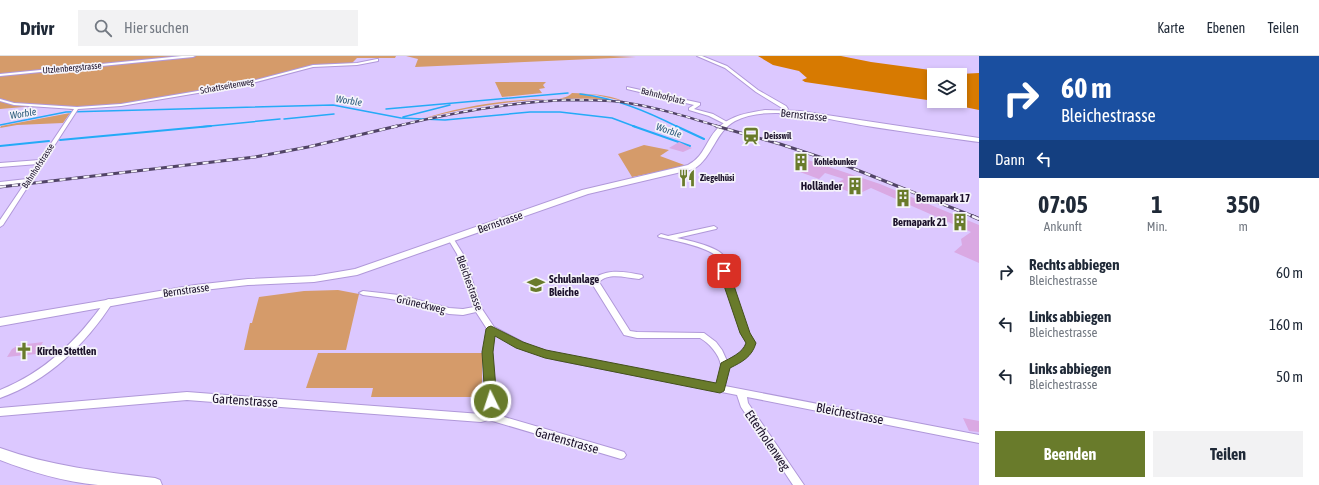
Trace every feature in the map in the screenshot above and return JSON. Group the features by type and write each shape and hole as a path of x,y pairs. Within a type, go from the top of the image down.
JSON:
{"main road":[{"name":"Bernstrasse","path":"0,322 194,288 227,284 314,279 371,268 585,192 691,167 702,159 716,132 727,123 749,114 784,110 979,140"},
{"path":"0,454 38,468 100,479 154,485"}],"street":[{"name":"Utzlenbergstrasse","path":"0,75 192,56"},
{"path":"699,56 726,67 784,110"},
{"name":"Schattseitenweg","path":"75,110 147,101 245,84 312,66 364,63 377,60"},
{"name":"Bahnhofplatz","path":"628,88 698,104 691,109 711,115 727,123"},
{"path":"0,100 14,104 75,110"},
{"name":"Bahnhofstrasse","path":"0,225 75,110"},
{"path":"0,164 40,162"},
{"path":"0,184 28,181"},
{"path":"661,236 670,237 714,228"},
{"path":"670,237 677,241 713,250 722,260 745,333 751,343 749,349 742,356 725,366"},
{"name":"Bleichestrasse","path":"451,239 460,254 478,309 491,329 520,345 545,354 741,393 940,430 979,439"},
{"path":"640,277 606,275 600,277 595,282 627,333 637,335 701,335 708,339 718,350 725,366 720,388"},
{"name":"Grüneckweg","path":"363,293 415,302 457,313 478,309"},
{"path":"0,394 22,386 35,378 74,347 86,334 109,302"},
{"path":"489,416 491,401 488,352 491,329"},
{"name":"Etterholenweg","path":"741,393 744,404 799,485"},
{"name":"Gartenstrasse","path":"0,412 187,396 481,418 489,416 498,420 621,455"}],"shaded area":[{"path":"0,56 396,56 395,58 357,58 351,64 317,66 245,84 162,99 71,110 67,108 35,106 0,109"},
{"path":"406,56 636,57 415,67 418,59"},
{"path":"758,56 841,56 871,62 927,70 927,100 805,82 802,80 807,78 799,71 773,65"},
{"path":"979,73 979,110 967,108 967,74"},
{"path":"495,82 546,82 543,85 545,88 539,89 542,93 502,97"},
{"path":"572,93 592,94 605,96 623,101 596,95 580,94 612,100 556,99 569,96"},
{"path":"550,99 492,105 445,113 422,119 450,111 479,105 522,100"},
{"path":"70,113 63,123 17,125 0,128 1,126"},
{"path":"644,145 669,150 660,156 687,166 632,177 618,154"},
{"path":"338,290 359,294 346,350 244,350 250,323 252,323 259,297 304,291"},
{"path":"318,353 482,353 482,397 371,397 373,388 306,388"}],"building":[{"path":"679,142 692,148 683,152 669,148"},
{"path":"799,157 880,184 979,225 979,263 954,252 962,245 961,239 971,232 871,188 856,195 833,185 844,179 825,173 819,179 800,172 804,167 794,163"},
{"name":"Kirche Stettlen","path":"43,342 36,354 7,357 12,349 19,345"},
{"path":"963,418 979,421 979,432 969,431"}],"waterway":[{"path":"386,109 568,93"},
{"path":"580,94 606,99 630,106 678,127"},
{"name":"Worble","path":"0,125 66,112 333,105 401,118 445,120 530,112 560,112 612,118 636,127"},
{"path":"403,117 450,105"},
{"path":"284,119 334,114"},
{"path":"200,127 280,119"},
{"path":"60,140 211,126"},
{"name":"Worble","path":"633,126 690,146"},
{"path":"676,126 704,139"},
{"path":"0,146 49,141"}],"railway":[{"path":"393,127 479,109 523,103 567,100 608,101 635,104 720,127"},
{"path":"0,187 255,157 308,147 397,126"},
{"path":"716,126 780,144 847,166 975,217"},
{"path":"972,216 979,219"}],"place":[{"name":"Deisswil","path":"751,136"},
{"name":"Kohlebunker","path":"801,162"},
{"name":"Ziegelhüsi","path":"687,178"},
{"name":"Holländer","path":"855,186"},
{"name":"Bernapark 17","path":"903,198"},
{"name":"Bernapark 21","path":"960,222"},
{"name":"Schulanlage Bleiche","path":"536,285"},
{"name":"Kirche Stettlen","path":"24,351"}],"route":[{"path":"491,401 488,352 491,329 520,345 545,354 720,388 725,366 742,356 749,349 751,343 745,333 724,271"}]}
